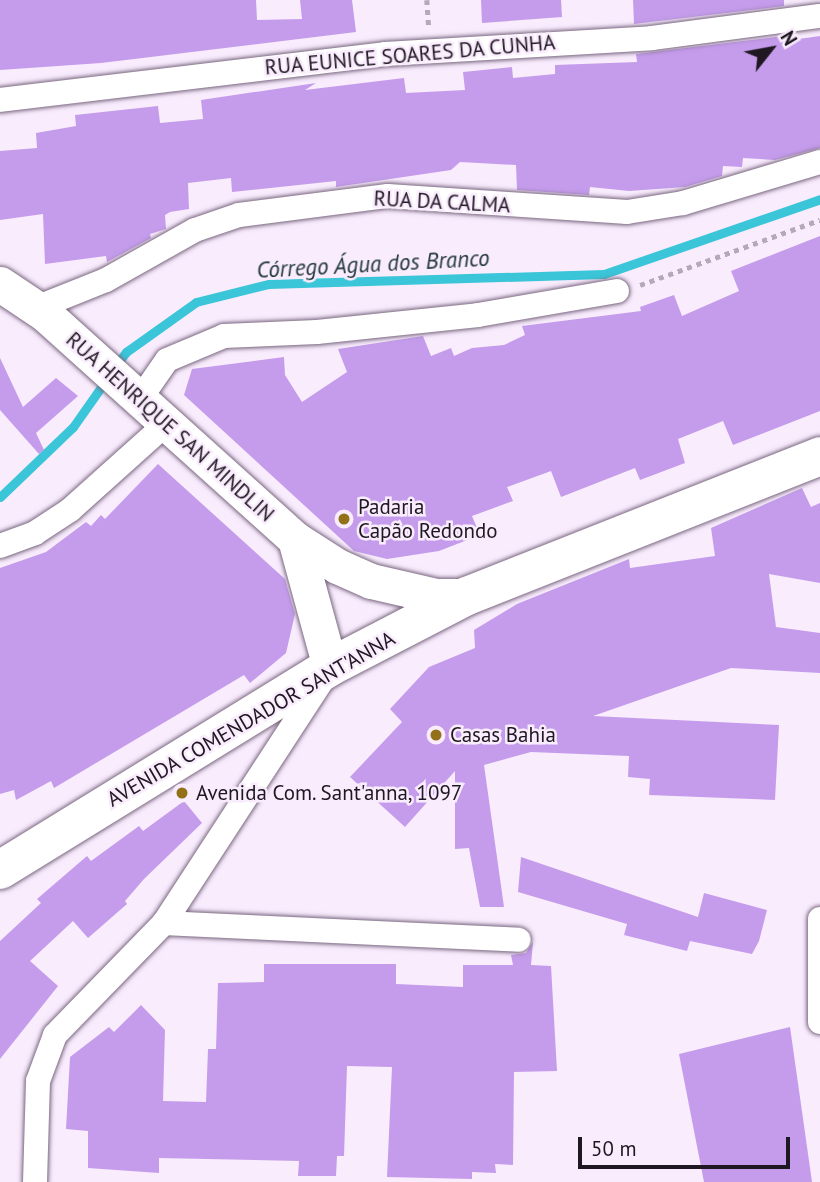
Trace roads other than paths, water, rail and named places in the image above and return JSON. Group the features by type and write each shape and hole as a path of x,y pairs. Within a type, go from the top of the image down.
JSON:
{"main road":[{"name":"RUA HENRIQUE SAN MINDLIN","path":"0,284 41,311 295,539 337,566 372,580 436,596 467,596"},
{"name":"AVENIDA COMENDADOR SANT'ANNA","path":"0,870 330,667 467,596 820,456"},
{"path":"295,539 308,574 330,667"}],"street":[{"name":"RUA EUNICE SOARES DA CUNHA","path":"0,100 385,54 652,38 820,16"},
{"name":"RUA DA CALMA","path":"41,311 195,230 239,215 388,196 592,213 627,212 683,203 820,162"},
{"path":"135,394 167,360 224,336 317,332 478,316 617,290"},
{"path":"0,546 35,533 70,510 166,424"},
{"path":"35,1182 37,1081 55,1035 164,923 330,667"},
{"path":"820,919 820,1022"},
{"path":"164,923 519,940"}],"waterway":[{"name":"Córrego Água dos Branco","path":"114,368 126,352 196,302 268,284 604,274 820,199"},
{"name":"Córrego Água dos Branco","path":"0,497 73,427 106,380"}],"place":[{"name":"Padaria Capão Redondo","path":"344,519"},
{"name":"Casas Bahia","path":"436,735"},
{"name":"Avenida Com. Sant'anna, 1097","path":"182,793"}]}
